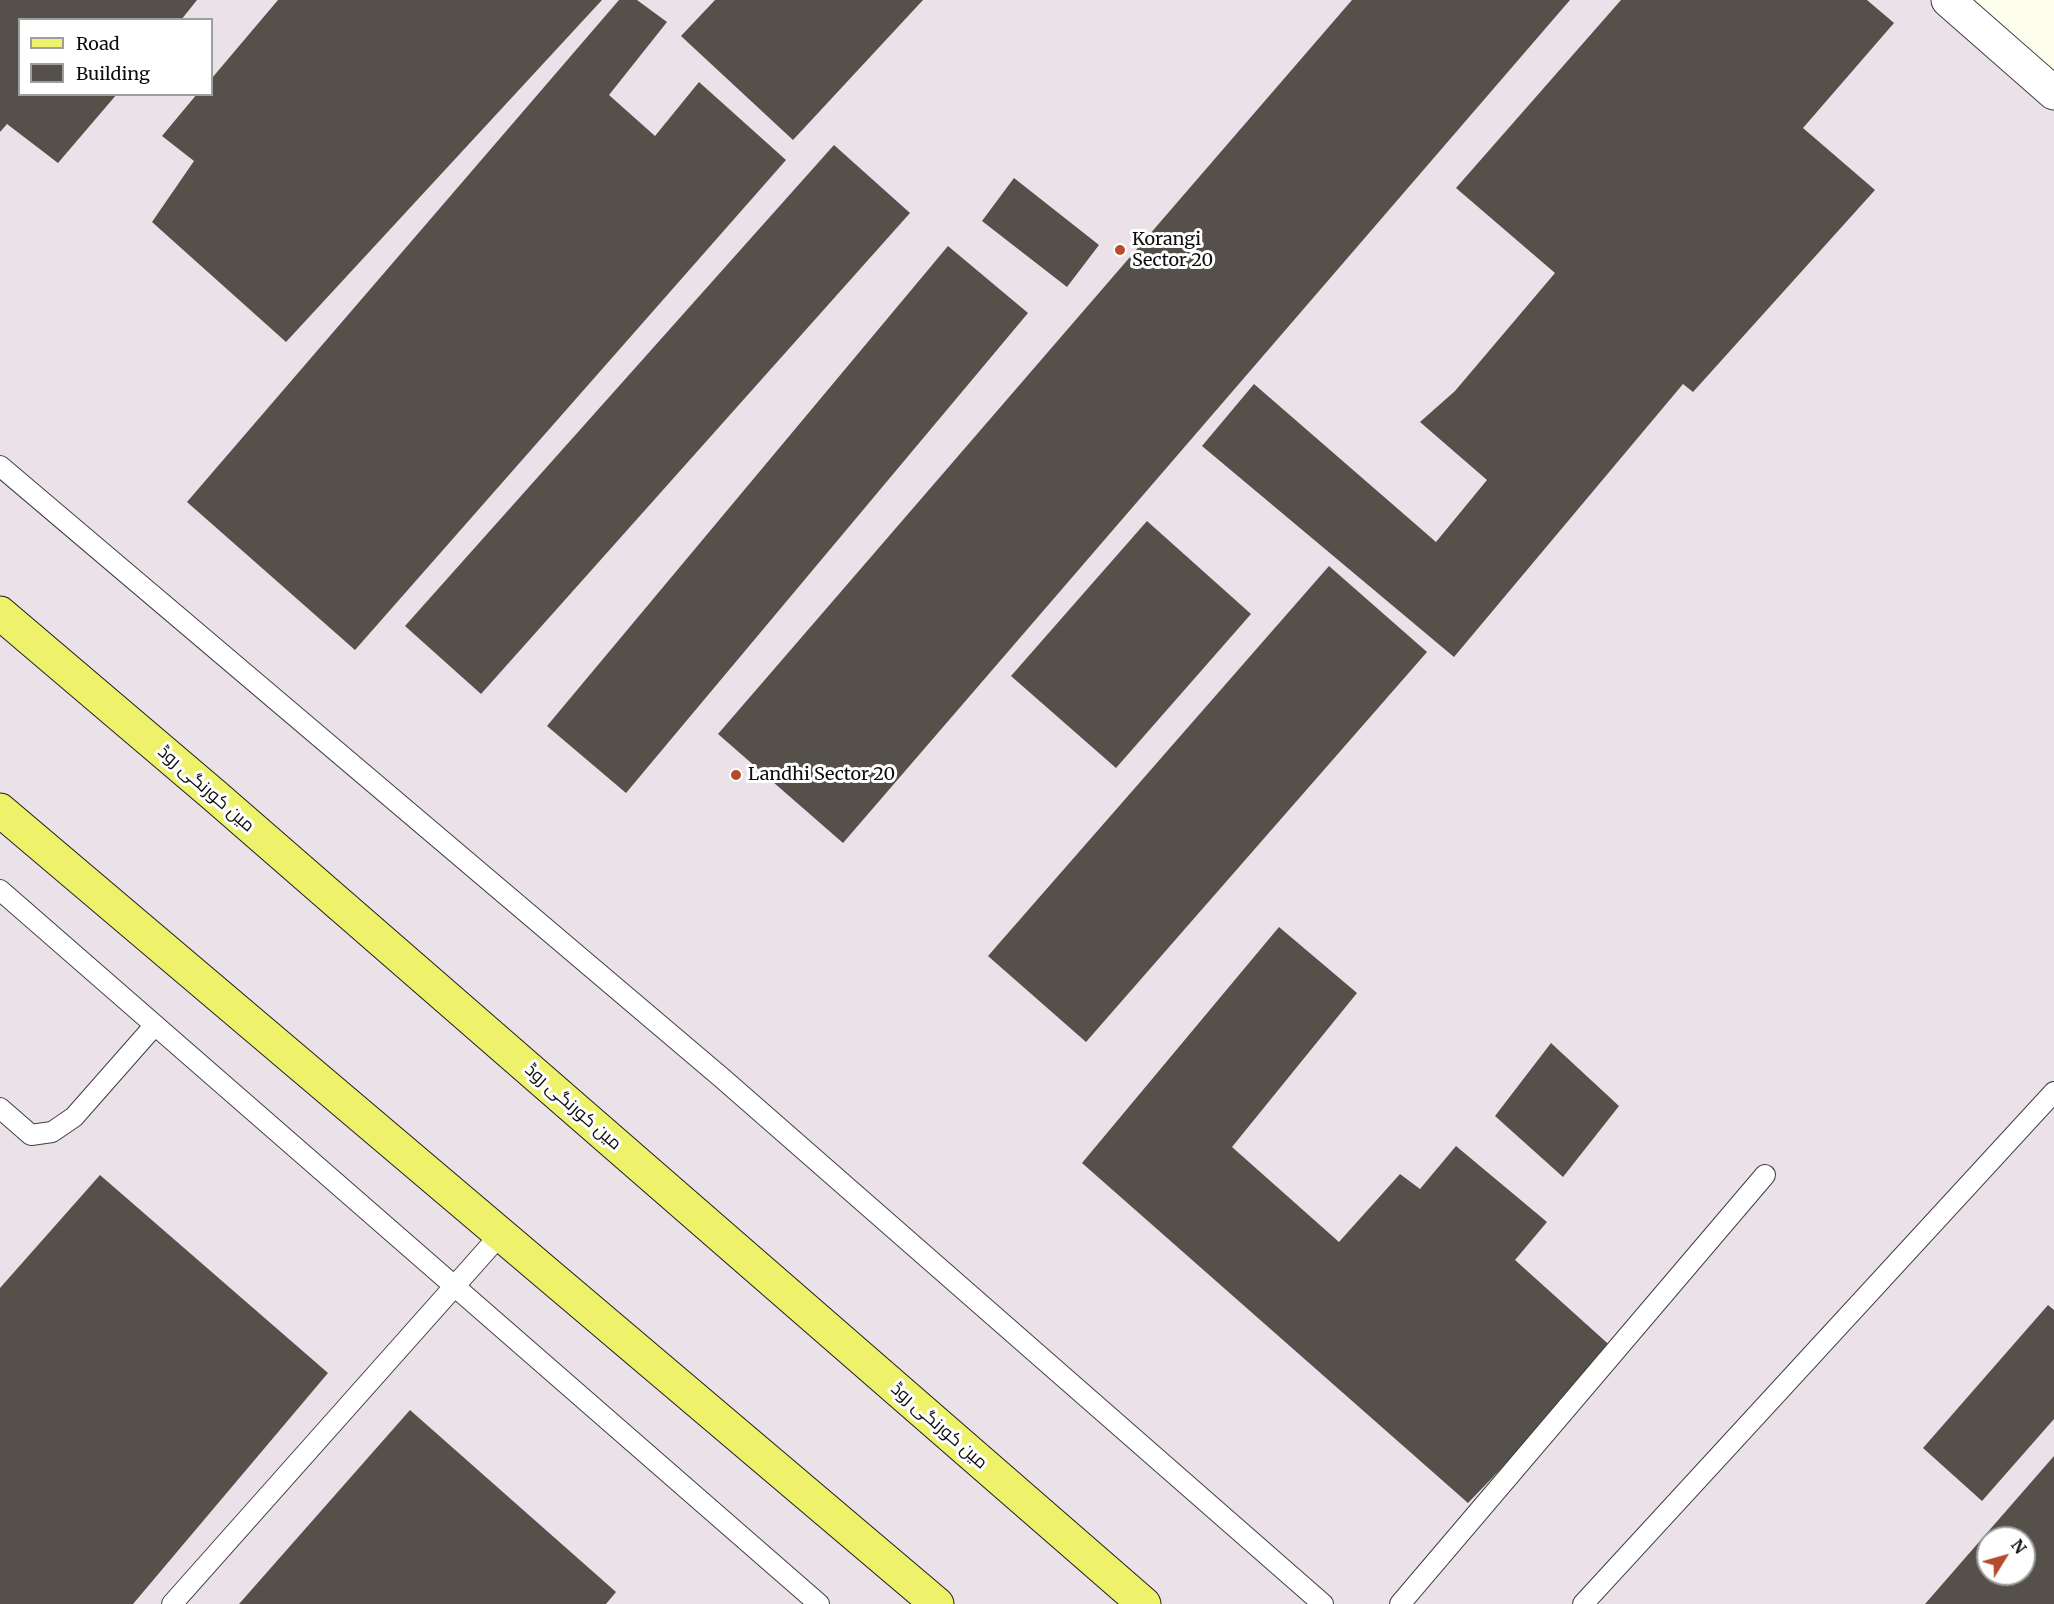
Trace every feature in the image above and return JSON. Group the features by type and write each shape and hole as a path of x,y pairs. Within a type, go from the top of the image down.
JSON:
{"main road":[{"name":"مین کورنگی روڈ","path":"0,613 232,811 1144,1604"},
{"path":"0,810 937,1604"}],"street":[{"path":"1948,0 2054,93"}],"lane":[{"path":"0,466 722,1078 1323,1604"},
{"path":"0,890 819,1604"},
{"path":"0,1108 31,1135 52,1132 74,1117 155,1025"},
{"path":"1583,1604 2054,1092"},
{"path":"1400,1604 1765,1174"},
{"path":"172,1604 453,1285 500,1235"}],"shaded area":[{"name":"Korangi Sector 20","path":"0,0 1972,0 2054,71 2054,1604 0,1604"}],"building":[{"path":"0,0 197,0 183,18 18,18 18,96 115,96 58,163 7,124 0,132"},
{"path":"278,0 602,0 286,342 152,222 194,161 162,136 195,96 213,96 213,77"},
{"path":"619,0 637,0 667,22 609,95 655,136 699,82 786,160 355,650 187,502"},
{"path":"715,0 923,0 793,140 681,36"},
{"path":"1352,0 1570,0 843,843 718,734"},
{"path":"1621,0 1867,0 1894,23 1803,128 1875,190 1693,392 1683,384 1454,657 1202,446 1254,384 1436,542 1487,480 1420,422 1455,391 1555,273 1456,188"},
{"path":"834,145 910,213 481,694 405,626"},
{"path":"1014,178 1099,245 1067,287 982,221"},
{"path":"948,246 1028,313 626,793 547,726"},
{"path":"1147,521 1251,614 1116,768 1011,676"},
{"path":"1329,566 1427,652 1086,1042 988,956"},
{"path":"1279,927 1357,993 1232,1147 1339,1242 1400,1174 1420,1189 1456,1146 1547,1222 1515,1260 1615,1350 1468,1503 1082,1163"},
{"path":"1551,1043 1619,1106 1563,1177 1495,1116"},
{"path":"100,1175 328,1373 133,1604 0,1604 0,1288"},
{"path":"2048,1305 2054,1310 2054,1419 1982,1501 1923,1448"},
{"path":"410,1410 616,1592 606,1604 239,1604"},
{"path":"2054,1456 2054,1604 1925,1604 1976,1545 1976,1586 2036,1586 2036,1526 1993,1526"}],"place":[{"name":"Korangi Sector 20","path":"1120,250"},
{"name":"Landhi Sector 20","path":"736,775"}]}
